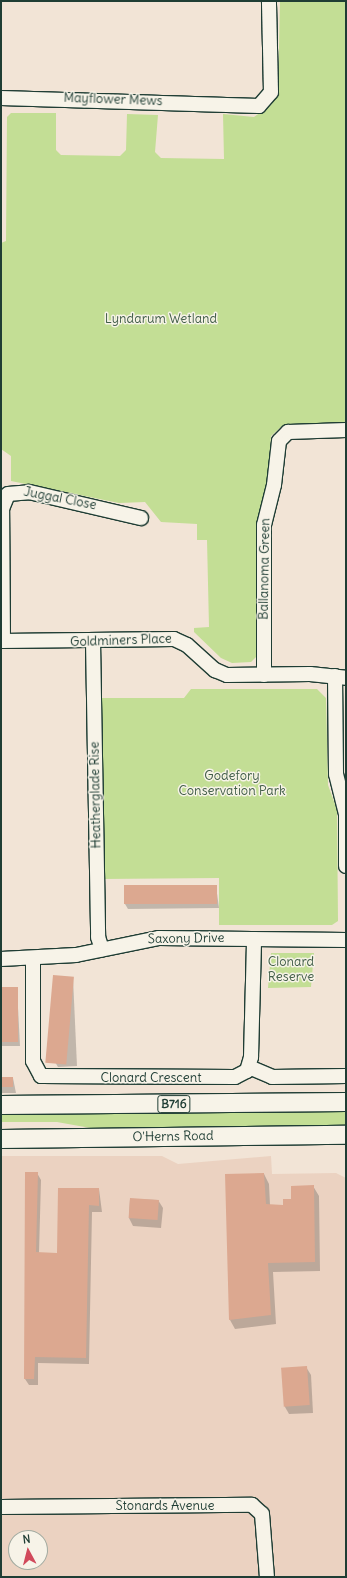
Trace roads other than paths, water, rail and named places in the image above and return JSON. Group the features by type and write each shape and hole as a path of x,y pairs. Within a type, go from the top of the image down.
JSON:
{"main road":[{"name":"B716","path":"1,1105 346,1102"},
{"name":"O'Herns Road","path":"1,1139 346,1135"}],"street":[{"name":"Mayflower Mews","path":"1,98 226,104 254,107 264,103 271,92 268,64 269,1"},
{"name":"Ballanoma Green","path":"264,675 264,525 275,480 279,441 288,432 346,430"},
{"name":"Juggal Close","path":"2,641 2,509 8,494 29,492 141,518"},
{"name":"Goldminers Place","path":"2,641 174,639 187,645 221,674 340,677"},
{"name":"Heatherglade Rise","path":"94,641 98,931 102,949"},
{"path":"340,677 336,774 345,804 346,866"},
{"name":"Saxony Drive","path":"2,958 33,958 102,949 159,938 346,940"},
{"path":"254,939 249,1067 272,1077 346,1076"},
{"name":"Clonard Crescent","path":"33,958 33,1061 41,1076 230,1077 244,1074 249,1067"},
{"path":"1,1142 26,1138"},
{"name":"Stonards Avenue","path":"1,1507 252,1505 262,1514 267,1577"}],"park label":[{"name":"Lyndarum Wetland","path":"161,319"},
{"name":"Godefory Conservation Park","path":"232,784"},
{"name":"Clonard Reserve","path":"291,970"}]}
